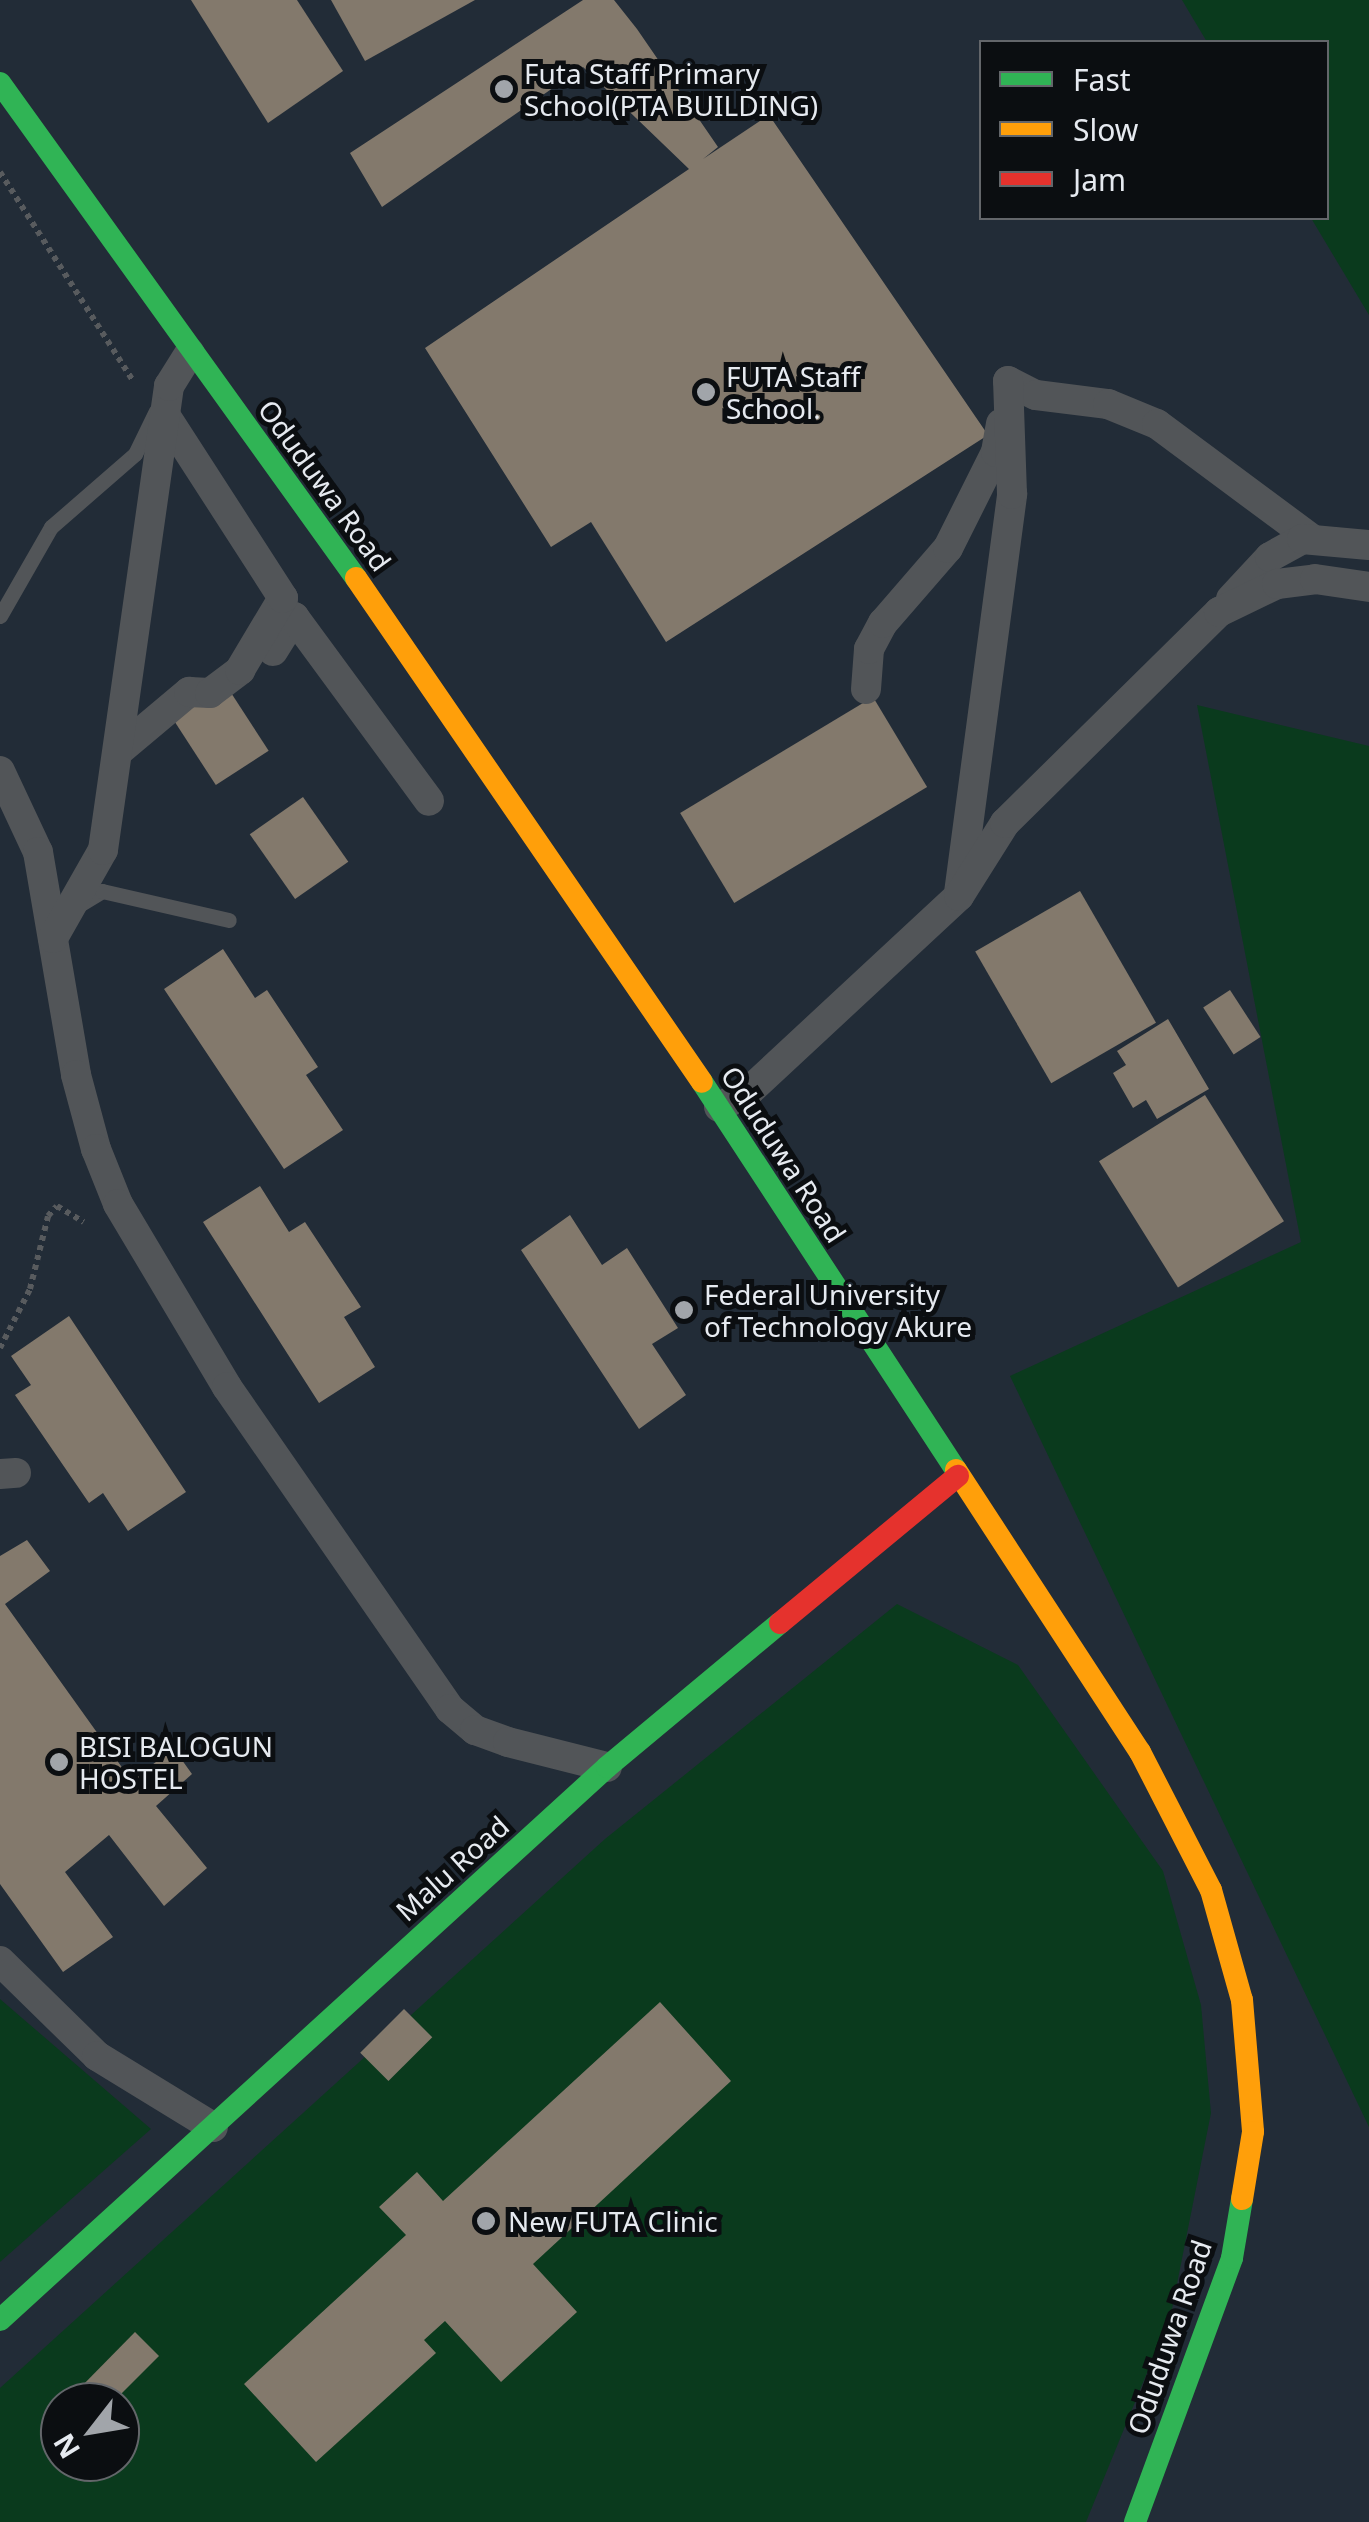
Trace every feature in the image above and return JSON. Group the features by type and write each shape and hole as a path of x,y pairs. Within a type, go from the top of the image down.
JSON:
{"street":[{"name":"Oduduwa Road","path":"0,83 190,353 350,567 719,1107 1140,1752 1212,1890 1242,2000 1252,2132 1232,2258 1134,2522"},
{"path":"53,938 103,850 121,749 167,400 190,353"},
{"path":"959,896 1012,494 1008,381"},
{"path":"1008,381 1036,395 1108,404 1158,424 1312,539"},
{"path":"866,689 870,649 883,623 948,548 996,452 1008,381"},
{"path":"167,400 283,598 240,670"},
{"path":"719,1107 748,1092 959,896 1005,823 1270,557 1312,539 1369,545"},
{"path":"1219,612 1277,584 1315,579 1369,588"},
{"path":"121,749 189,692 210,694 240,670 271,654 294,617 428,802"},
{"path":"0,772 38,852 76,1075 118,1204 285,1474 450,1708 475,1730 607,1767"},
{"name":"Malu Road","path":"0,2320 607,1767 958,1476"},
{"path":"0,1961 97,2056 213,2127"}],"lane":[{"path":"0,616 52,527 135,454 167,400"},
{"path":"71,910 102,891 229,920"}],"path":[{"path":"0,172 134,378 134,397"},
{"path":"0,1348 30,1288 48,1216 57,1206 84,1222"}],"shaded area":[{"name":"Federal University of Technology Akure","path":"0,0 1369,0 1369,2522 0,2522"}],"green space":[{"path":"1182,0 1369,0 1369,315 1312,220 1329,220 1329,40 1206,40"},
{"path":"1197,705 1369,746 1369,2127 1010,1376 1301,1242"},
{"path":"897,1604 1018,1665 1163,1871 1201,2005 1211,2113 1171,2314 1086,2522 0,2522 0,2388 605,1839"},
{"path":"0,1999 151,2129 0,2262"}],"building":[{"path":"191,0 297,0 343,71 268,123"},
{"path":"331,0 475,0 365,61"},
{"name":"FUTA Staff School.","path":"583,0 614,0 637,29 718,147 703,159 769,115 988,435 666,642 591,522 551,547 425,348 689,169 583,67 382,207 350,153"},
{"path":"224,682 269,751 216,785 171,716"},
{"path":"873,697 927,787 734,903 680,813"},
{"path":"303,797 348,862 295,899 250,834"},
{"path":"1080,891 1156,1023 1051,1083 975,952"},
{"path":"223,949 255,998 267,990 318,1067 306,1075 343,1130 284,1169 164,989"},
{"path":"1230,990 1260,1037 1234,1054 1203,1007"},
{"path":"1168,1019 1209,1089 1157,1119 1146,1100 1133,1108 1113,1073 1126,1065 1117,1051"},
{"path":"1205,1095 1284,1221 1178,1288 1099,1161"},
{"path":"260,1186 289,1232 305,1222 361,1307 344,1317 375,1367 319,1403 203,1222"},
{"path":"570,1215 602,1265 627,1248 678,1328 652,1344 686,1395 639,1429 521,1250"},
{"path":"69,1316 186,1492 128,1531 103,1493 89,1503 15,1395 31,1385 11,1356"},
{"name":"BISI BALOGUN HOSTEL","path":"27,1540 50,1571 5,1604 131,1780 174,1749 192,1774 156,1806 207,1868 164,1906 109,1835 65,1872 113,1937 63,1972 0,1884 0,1556"},
{"name":"New FUTA Clinic","path":"660,2002 731,2081 533,2264 577,2312 501,2382 445,2321 424,2340 436,2353 316,2462 244,2384 406,2235 379,2207 417,2172 443,2201"},
{"path":"404,2009 432,2037 388,2081 360,2053"},
{"path":"135,2332 159,2356 133,2382 86,2382"}],"traffic: fast":[{"path":"0,83 356,578"},
{"path":"702,1082 956,1470"},
{"path":"0,2320 607,1767 780,1623"},
{"path":"1135,2522 1232,2258 1242,2199"}],"traffic: slow":[{"path":"356,578 702,1082"},
{"path":"956,1470 1140,1752 1211,1890 1242,2000 1253,2132 1242,2199"}],"traffic: jam":[{"path":"780,1623 958,1476"}],"place":[{"name":"Futa Staff Primary School(PTA BUILDING)","path":"504,89"},
{"name":"FUTA Staff School.","path":"706,392"},
{"name":"Federal University of Technology Akure","path":"684,1310"},
{"name":"BISI BALOGUN HOSTEL","path":"59,1762"},
{"name":"New FUTA Clinic","path":"486,2221"}]}
